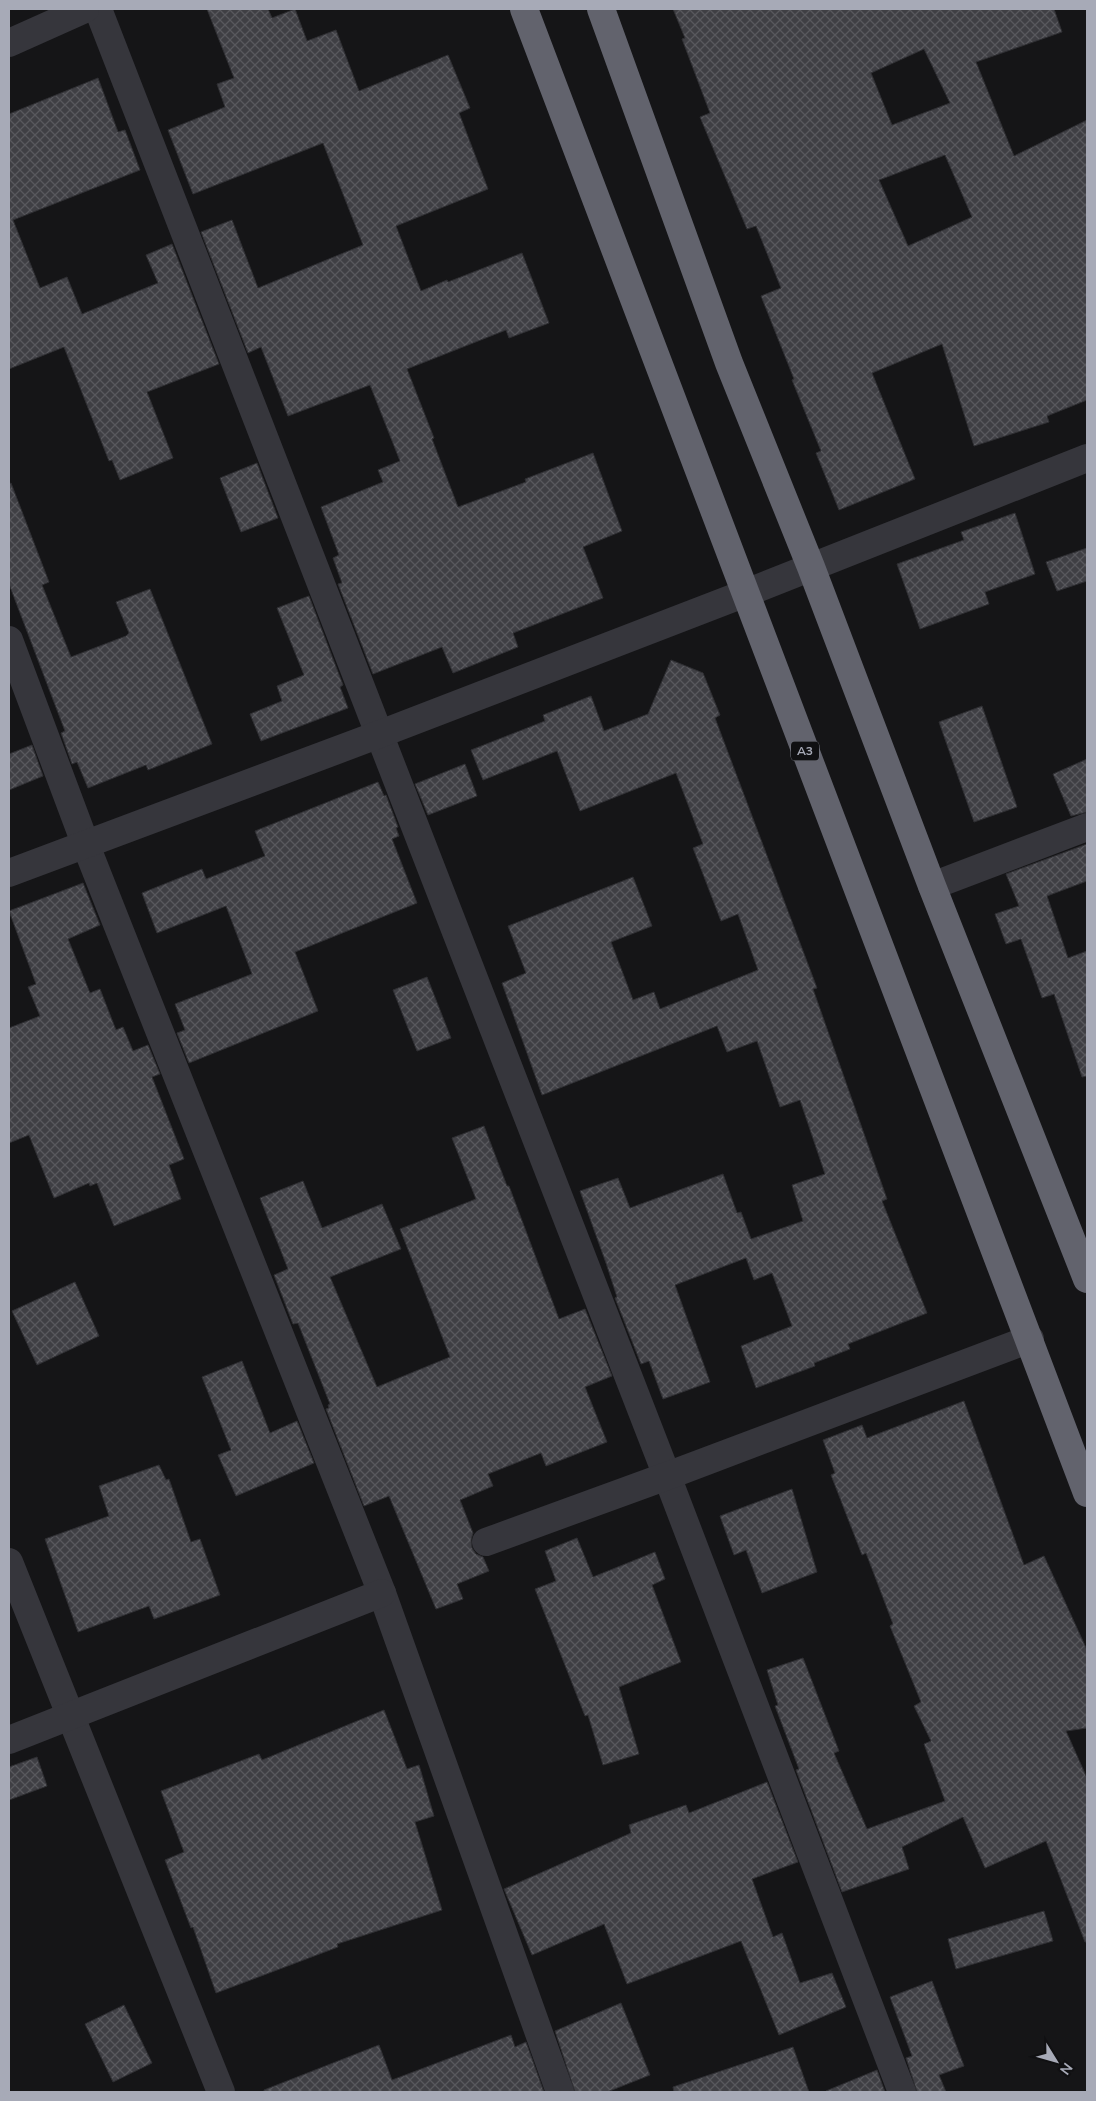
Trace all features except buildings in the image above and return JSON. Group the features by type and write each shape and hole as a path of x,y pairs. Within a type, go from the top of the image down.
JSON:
{"highway":[{"name":"A3","path":"524,9 1087,1493"},
{"path":"601,9 729,363 811,566 932,886 1087,1279"}],"street":[{"path":"9,43 85,9"},
{"path":"98,9 667,1476 902,2092"},
{"path":"9,873 380,734 746,593 1087,458"},
{"path":"9,640 85,843 382,1593 560,2092"},
{"path":"932,886 1087,827"},
{"path":"486,1542 1030,1339"},
{"path":"9,1562 221,2092"},
{"path":"9,1740 382,1593"}]}
